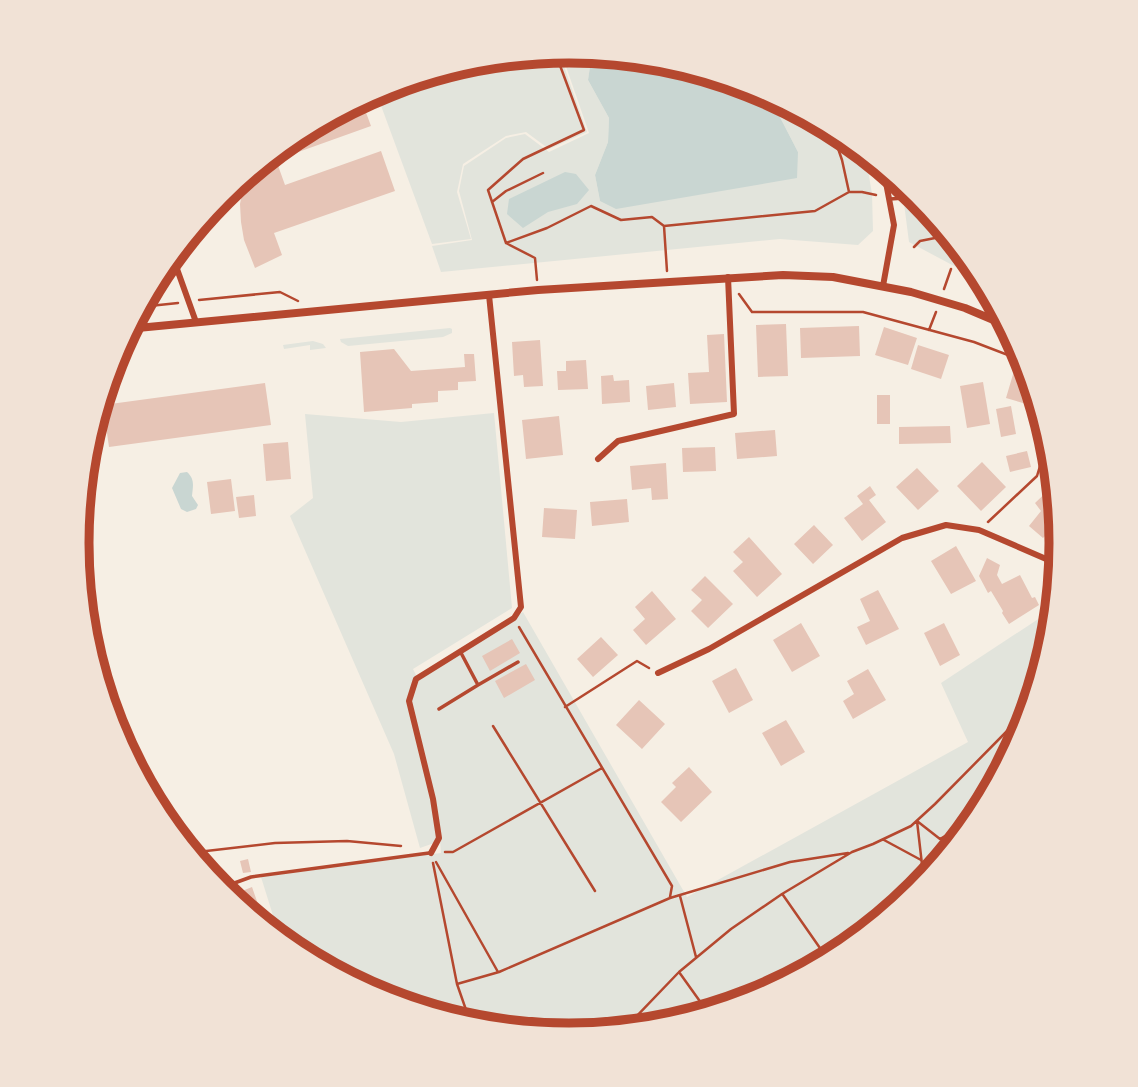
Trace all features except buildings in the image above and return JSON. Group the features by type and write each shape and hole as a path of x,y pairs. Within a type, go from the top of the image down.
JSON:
{"street":[{"path":"883,286 894,225 886,182"},
{"path":"176,267 196,322"},
{"path":"140,328 538,290 783,275 820,276 883,286 940,299 994,320"},
{"path":"598,458 618,441 734,414 727,277"},
{"path":"431,853 439,838 433,799 409,701 416,679 514,618 521,607 489,295"},
{"path":"659,673 709,649 902,538 946,525 979,530 1049,560"}],"lane":[{"path":"890,199 903,198"},
{"path":"460,651 478,685"},
{"path":"439,709 518,662"},
{"path":"231,884 251,877 431,853"}],"path":[{"path":"538,290 535,258 506,243 488,190 523,159 584,130 559,63"},
{"path":"837,145 849,192"},
{"path":"492,202 506,191 543,173"},
{"path":"506,243 547,228 591,206 621,220 652,217 664,226 815,211 849,192 862,192 890,199"},
{"path":"664,226 667,281"},
{"path":"914,247 920,241 939,237"},
{"path":"152,305 280,292"},
{"path":"752,312 863,312 974,342 1011,356"},
{"path":"979,530 1037,476 1042,460"},
{"path":"514,618 672,886 670,898"},
{"path":"565,707 637,661 659,673"},
{"path":"493,726 596,891"},
{"path":"633,1020 679,972 731,929 782,894 852,852 911,826 1013,726"},
{"path":"1006,744 1007,731"},
{"path":"431,853 453,852 602,768"},
{"path":"917,821 940,839 954,831"},
{"path":"917,821 922,868"},
{"path":"883,839 921,859"},
{"path":"201,852 275,844 347,841 405,846"},
{"path":"457,984 499,972 670,898 790,862 852,852"},
{"path":"431,853 499,972"},
{"path":"431,853 457,984 467,1013"},
{"path":"782,894 822,952"},
{"path":"680,895 696,957"},
{"path":"679,972 702,1005"}],"shaded area":[{"path":"563,63 587,132 549,149 526,132 506,136 463,164 457,192 471,239 432,244 380,102 445,79 475,72"},
{"path":"565,63 590,64 588,80 609,118 608,142 595,175 600,201 798,152 777,111 809,127 867,167 872,194 873,231 858,245 780,239 441,272 432,246 472,240 459,191 464,166 506,138 525,134 549,152 589,133"},
{"path":"590,64 663,72 723,89 777,111 798,152 797,178 616,209 600,201 595,175 608,142 609,118 588,80"},
{"path":"565,172 576,174 589,190 577,204 548,212 523,228 507,214 509,199"},
{"path":"903,199 965,272 909,242"},
{"path":"450,328 452,333 443,337 348,346 340,339"},
{"path":"313,341 326,348 310,350 310,345 284,349 283,345"},
{"path":"494,413 512,608 413,669 418,679 523,612 687,897 968,742 941,683 1043,616 1033,668 1013,727 969,810 909,883 862,925 836,943 809,960 753,987 693,1008 663,1015 569,1024 475,1015 445,1008 385,987 329,960 302,943 276,925 261,877 441,853 440,841 420,848 394,754 290,516 313,498 305,414 401,422"},
{"path":"187,472 192,480 192,496 198,505 196,509 187,512 181,509 172,488 180,473"}]}
